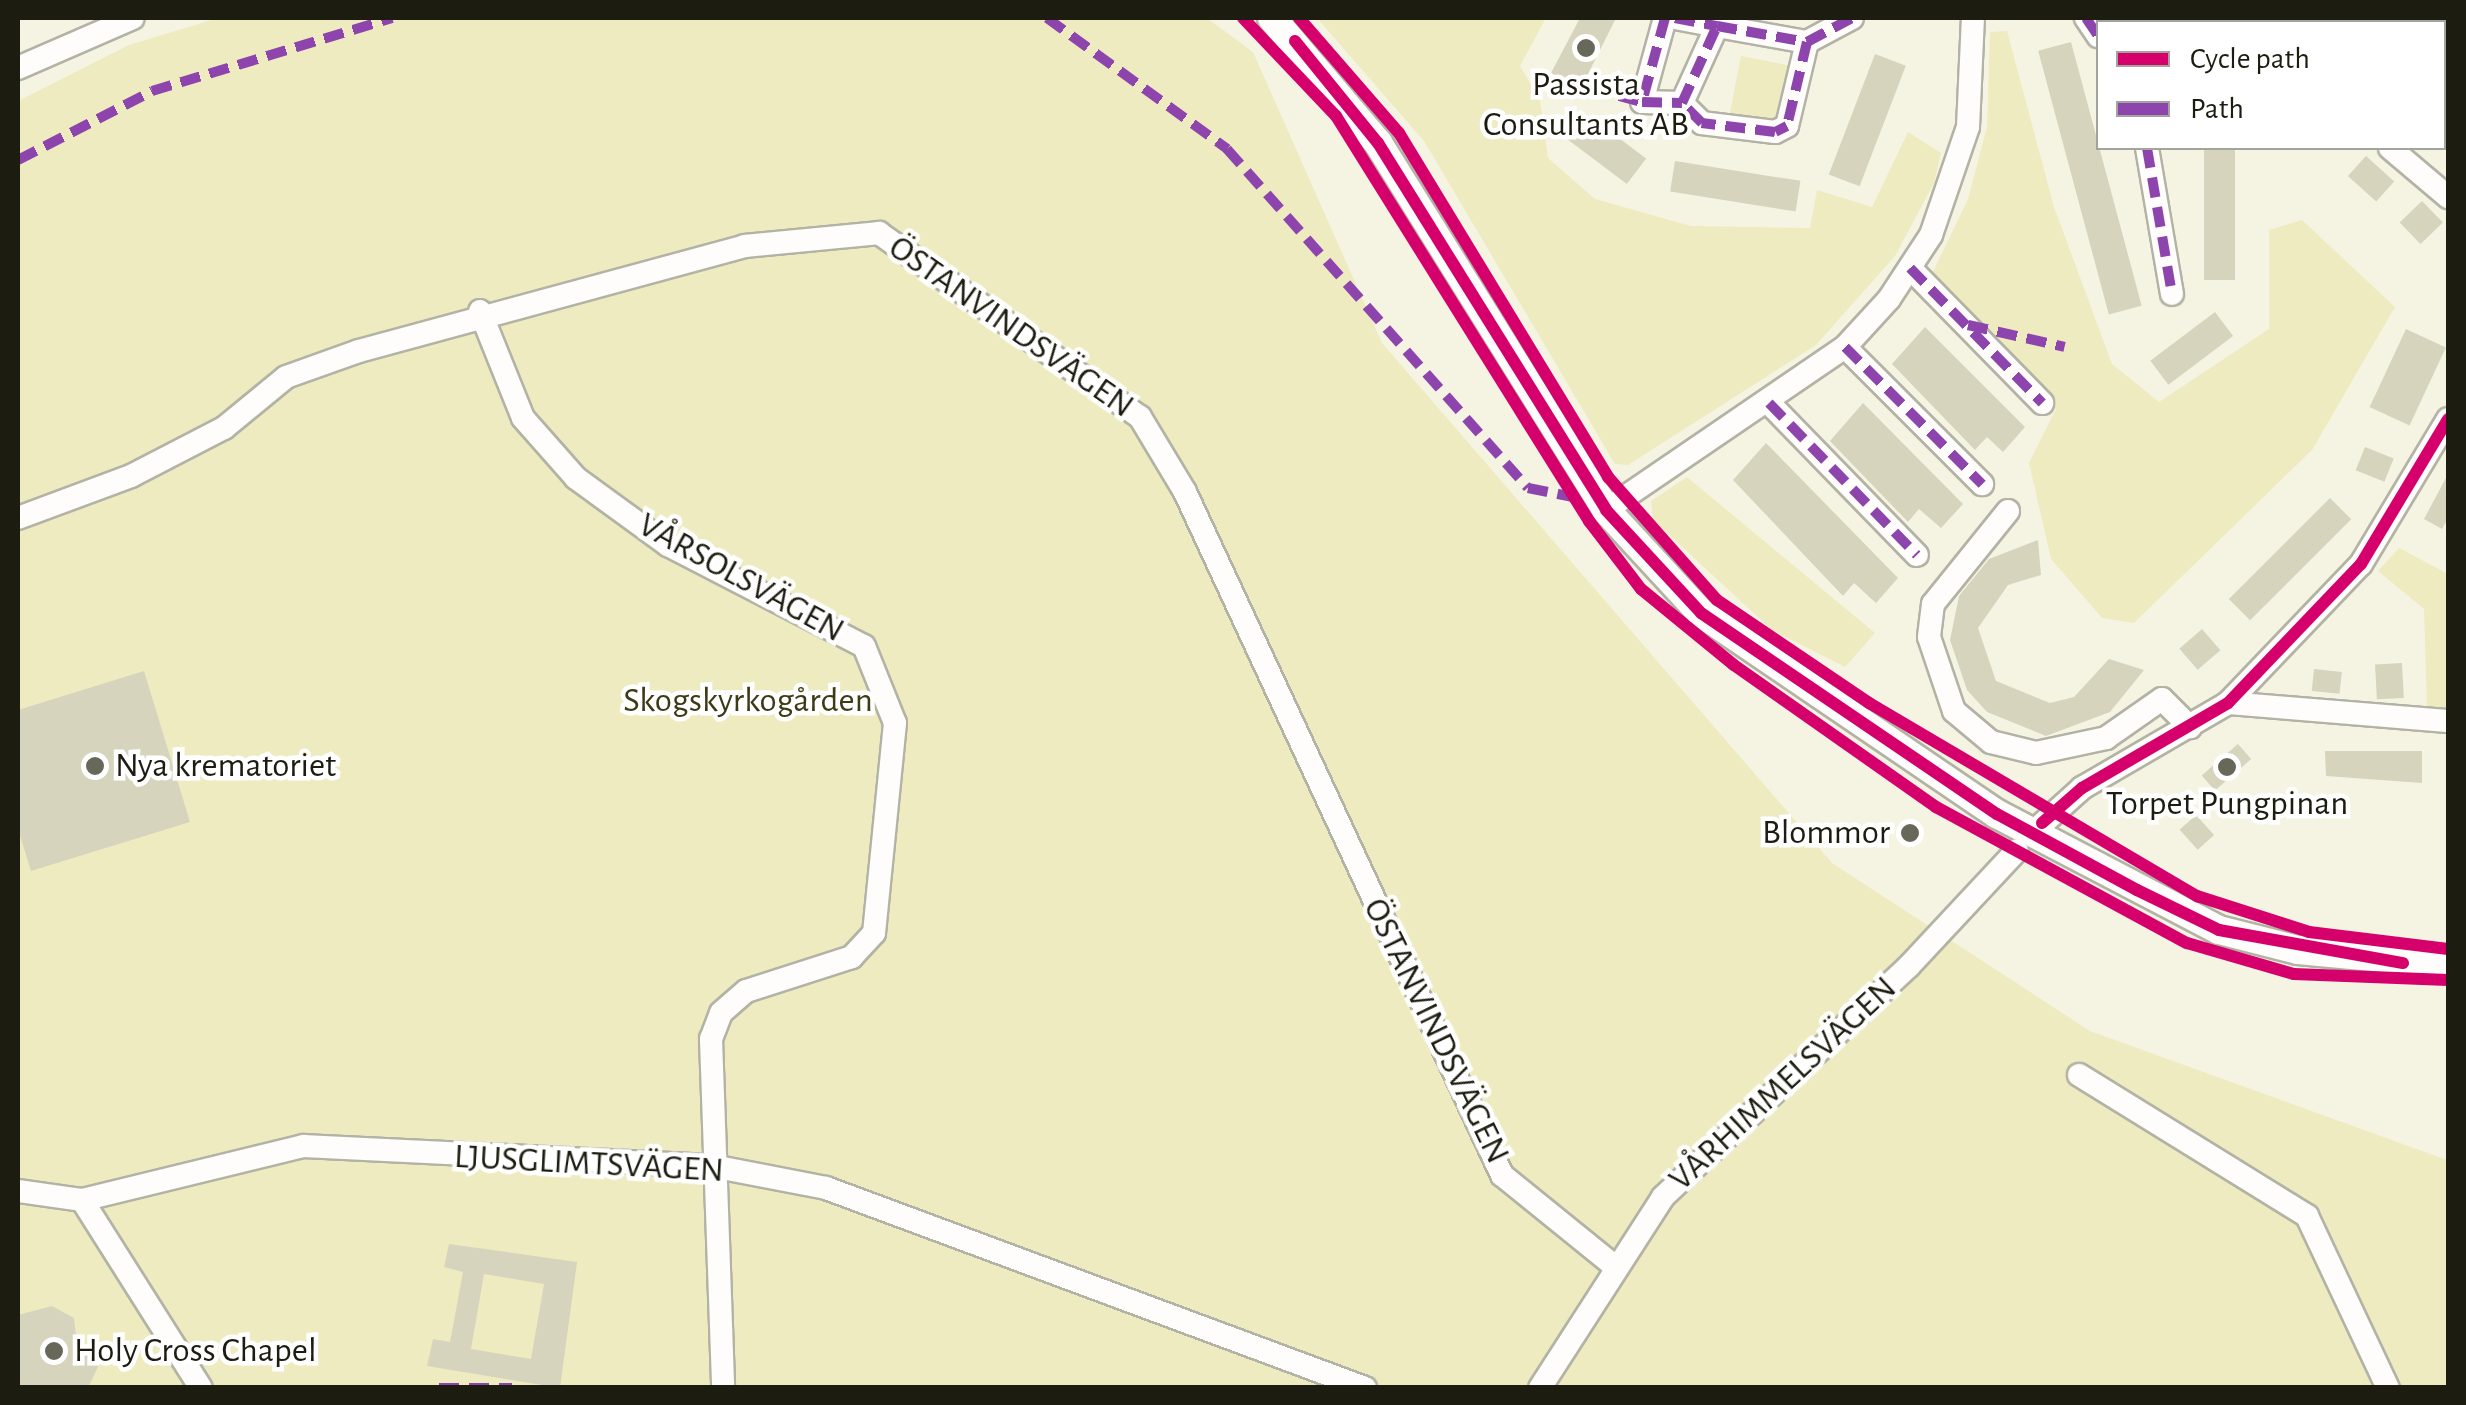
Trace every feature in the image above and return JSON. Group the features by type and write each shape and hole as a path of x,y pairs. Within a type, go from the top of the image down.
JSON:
{"street":[{"path":"18,68 89,25 133,18"},
{"path":"1272,18 1378,143 1606,510 1701,613 2024,842 2219,930 2298,950 2448,964"},
{"path":"1642,102 1665,18"},
{"path":"1675,18 1807,42 1852,18"},
{"path":"1606,510 1769,403 1845,347 1910,268 1931,235 1968,128 1973,18"},
{"path":"1682,103 1717,26"},
{"path":"1619,96 1642,102 1682,103 1702,123 1775,132 1786,126 1807,42"},
{"path":"2147,150 2172,294"},
{"path":"2392,150 2448,197"},
{"name":"ÖSTANVINDSVÄGEN","path":"18,518 224,428 286,377 480,311 745,246 879,233 1140,417 1196,515 1502,1175 1613,1265"},
{"path":"1910,268 2042,402"},
{"name":"VÅRSOLSVÄGEN","path":"480,311 523,418 576,478 668,546 864,646 895,723 874,934 852,958 746,992 721,1013 711,1039 712,1166 723,1388"},
{"path":"1845,347 1982,484"},
{"path":"1769,403 1917,556"},
{"name":"VÅRHIMMELSVÄGEN","path":"1540,1388 1613,1265 1724,1133 1908,966 2024,842 2082,788 2228,703 2361,564 2448,419"},
{"path":"2008,511 1933,604 1928,637 1954,711 1991,742 2036,753 2106,738 2162,699 2190,728"},
{"path":"2228,703 2448,721"},
{"path":"2079,1075 2307,1216 2388,1388"},
{"name":"LJUSGLIMTSVÄGEN","path":"82,1200 304,1146 712,1166 826,1188 1365,1388"},
{"path":"18,1192 82,1200 201,1388"}],"green space":[{"name":"Skogskyrkogården","path":"218,18 1207,18 1253,52 1382,343 1832,863 2090,1031 2447,1160 2448,1387 18,1388 18,101 129,45"},
{"path":"1317,18 1546,18 1520,66 1540,100 1548,158 1595,199 1691,226 1810,228 1817,190 1872,207 1908,132 1941,153 1934,183 1895,256 1816,345 1628,465 1615,464 1424,141"},
{"path":"2235,18 2448,18 2448,40 2446,20"},
{"path":"2007,31 2054,207 2112,364 2159,402 2269,329 2269,230 2302,220 2395,307 2312,450 2134,623 2102,618 2051,559 2029,463 2056,409 1932,274 1968,199 1987,127 1990,32"},
{"path":"1741,56 1793,66 1782,124 1730,114"},
{"path":"1687,477 1875,633 1845,667 1772,630 1653,520 1651,501"},
{"path":"2399,548 2448,574 2448,712 2427,711 2424,609 2378,571"}],"building":[{"path":"1580,18 1616,18 1581,88 1551,73"},
{"path":"2071,42 2096,135 2096,150 2100,150 2142,306 2109,314 2038,51"},
{"path":"1875,54 1906,66 1860,186 1829,174"},
{"path":"1587,114 1646,159 1627,184 1568,140"},
{"path":"2204,150 2235,150 2235,280 2204,280"},
{"path":"2366,156 2394,181 2376,201 2348,176"},
{"path":"1675,161 1800,181 1796,211 1670,192"},
{"path":"2422,201 2443,223 2421,244 2400,223"},
{"path":"2215,312 2233,336 2168,385 2150,361"},
{"path":"1925,327 2025,427 2003,452 1987,437 1975,450 1892,364"},
{"path":"2406,329 2446,348 2410,426 2370,407"},
{"path":"1863,403 1963,504 1941,528 1919,509 1908,522 1830,441"},
{"path":"1766,443 1898,578 1876,603 1854,583 1843,596 1733,480"},
{"path":"2365,447 2394,459 2384,482 2356,470"},
{"path":"2448,474 2448,518 2442,529 2424,519"},
{"path":"2330,498 2351,519 2250,620 2229,599"},
{"path":"2038,540 2041,575 2008,585 1978,628 1996,681 2050,703 2074,697 2109,659 2144,670 2110,712 2046,736 1987,712 1967,690 1950,640 1959,596 1989,559"},
{"path":"2202,629 2220,650 2198,670 2179,649"},
{"path":"2402,663 2404,698 2377,699 2375,664"},
{"path":"2314,669 2342,672 2340,694 2312,691"},
{"name":"Nya krematoriet","path":"144,671 190,822 31,871 18,829 18,710"},
{"name":"Torpet Pungpinan","path":"2238,744 2251,759 2215,791 2202,775"},
{"path":"2325,751 2422,751 2422,783 2326,776"},
{"path":"2196,815 2214,835 2198,850 2180,830"},
{"path":"449,1244 577,1262 560,1388 427,1366 433,1339 450,1342 463,1272 444,1267","holes":["484,1274 544,1284 531,1359 471,1349"]},
{"name":"Holy Cross Chapel","path":"52,1306 74,1318 77,1344 102,1358 88,1388 18,1388 18,1315"}],"marked path":[{"path":"18,160 152,91 392,18"},
{"path":"1047,18 1227,149 1528,488 1573,497"},
{"path":"1665,18 1642,102 1682,103"},
{"path":"1675,18 1717,26"},
{"path":"1807,42 1787,126 1775,132 1702,123 1682,103 1717,26 1807,42 1852,18"},
{"path":"2086,18 2096,33"},
{"path":"1619,96 1642,102"},
{"path":"2147,150 2172,294"},
{"path":"1910,268 2042,403"},
{"path":"1968,325 2065,347"},
{"path":"1845,347 1982,484"},
{"path":"1769,403 1917,555"},
{"path":"439,1388 512,1388"}],"cycle path":[{"path":"1243,18 1336,116 1589,521 1641,589 1734,665 1936,807 2187,943 2294,974 2448,980"},
{"path":"1299,18 1399,133 1608,477 1717,600 1869,703 2197,896 2309,932 2448,949"},
{"path":"1295,41 1378,143 1606,510 1701,613 1997,814 2137,890 2219,930 2403,963"},
{"path":"2042,823 2082,788 2228,703 2361,564 2448,419"}],"place":[{"name":"Passista Consultants AB","path":"1586,48"},
{"name":"Nya krematoriet","path":"95,766"},
{"name":"Torpet Pungpinan","path":"2227,767"},
{"name":"Blommor","path":"1910,833"},
{"name":"Holy Cross Chapel","path":"54,1351"}]}
